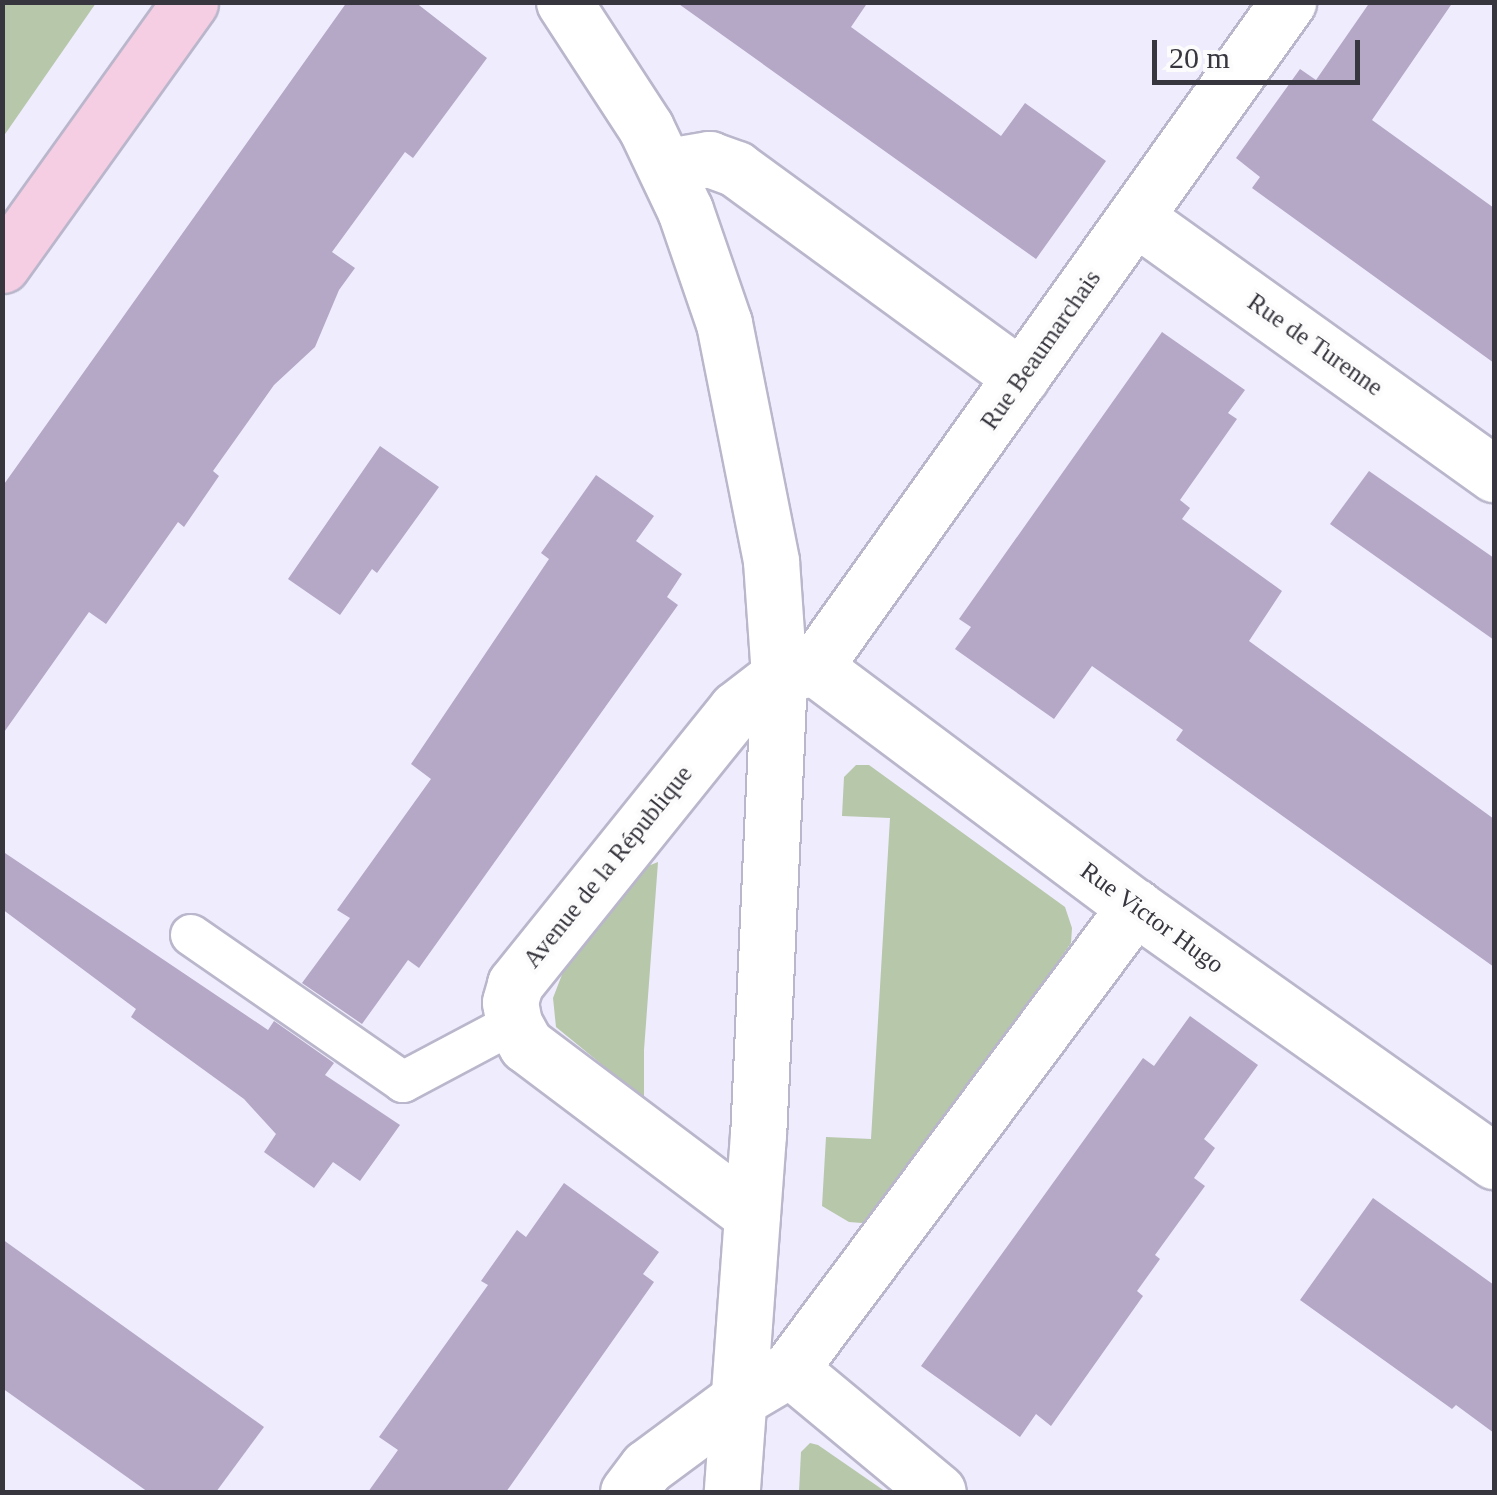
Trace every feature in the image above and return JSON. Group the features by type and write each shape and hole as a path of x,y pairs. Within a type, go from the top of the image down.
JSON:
{"street":[{"path":"2,264 190,2"},
{"path":"564,2 667,166 704,262 738,381 796,672 732,1492"},
{"name":"Rue Beaumarchais","path":"796,672 1021,378 1288,2"},
{"path":"667,166 709,158 736,169 1021,378"},
{"name":"Rue de Turenne","path":"1134,218 1494,474"},
{"name":"Rue Victor Hugo","path":"796,672 1494,1161"},
{"name":"Avenue de la République","path":"514,1023 510,1002 527,966 736,708 796,672"},
{"path":"628,1492 647,1467 739,1399 790,1368 1135,908"},
{"path":"514,1023 526,1046 549,1065 752,1215"},
{"path":"790,1368 938,1492"}],"lane":[{"path":"191,936 403,1082 514,1023"}],"green space":[{"path":"2,3 96,3 3,137 2,137"},
{"path":"856,765 869,765 1065,907 1072,928 1071,943 889,1201 862,1223 849,1222 822,1206 826,1137 871,1139 890,818 842,816 844,777"},
{"path":"658,862 644,1099 556,1027 553,998 563,972 643,868"},
{"path":"810,1443 886,1492 799,1492 801,1452"}],"building":[{"path":"347,2 415,2 487,58 413,158 405,152 332,252 355,268 339,290 315,347 274,385 213,471 219,476 184,527 178,522 106,624 89,612 2,735 2,487"},
{"path":"676,2 868,2 851,27 1001,136 1025,103 1106,161 1036,259"},
{"path":"1370,2 1453,2 1372,120 1494,208 1494,363 1252,188 1260,177 1236,158 1300,69 1316,80"},
{"path":"1162,332 1245,390 1228,413 1237,419 1180,500 1190,508 1182,519 1282,591 1249,641 1494,819 1494,967 1176,740 1183,730 1092,666 1054,719 955,649 971,627 959,619"},
{"path":"380,446 439,487 377,573 372,569 340,615 288,579"},
{"path":"1369,471 1494,558 1494,640 1330,524"},
{"path":"596,475 654,516 636,541 682,574 667,597 678,605 419,968 408,960 362,1024 302,983 350,918 337,910 431,779 411,764 549,559 541,553"},
{"path":"2,851 268,1030 274,1021 334,1063 325,1075 400,1125 360,1181 333,1162 314,1188 264,1152 276,1134 244,1099 131,1017 136,1009 2,909"},
{"path":"1190,1016 1258,1065 1204,1139 1215,1148 1194,1178 1205,1186 1155,1255 1160,1259 1137,1291 1143,1296 1051,1426 1036,1414 1020,1437 921,1366 1143,1058 1154,1066"},
{"path":"564,1183 659,1252 643,1274 654,1282 506,1492 368,1492 398,1450 379,1437 488,1285 481,1281 517,1230 526,1237"},
{"path":"1373,1198 1494,1285 1494,1433 1456,1405 1452,1409 1300,1300"},
{"path":"2,1239 264,1427 216,1492 148,1492 2,1388"}]}
